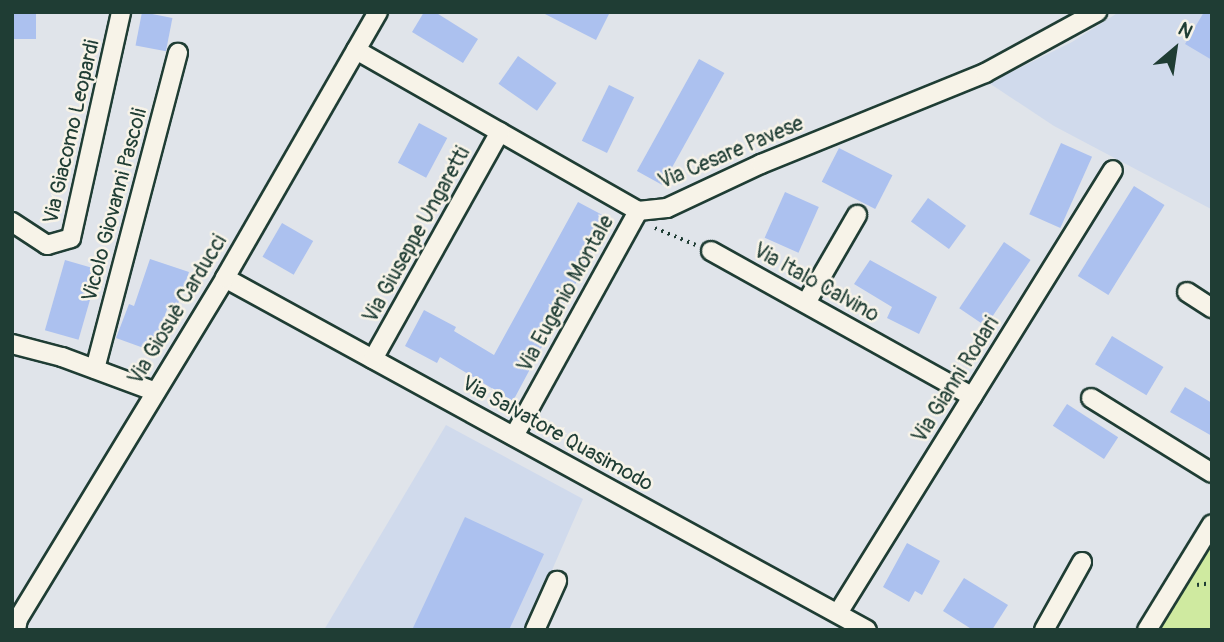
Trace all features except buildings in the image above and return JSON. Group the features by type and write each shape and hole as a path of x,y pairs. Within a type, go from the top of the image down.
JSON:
{"street":[{"name":"Via Giacomo Leopardi","path":"12,222 47,245 71,239 121,12"},
{"name":"Via Giosuè Carducci","path":"16,630 18,619 225,278 378,12"},
{"name":"Via Cesare Pavese","path":"356,50 638,211 667,208 761,164 985,73 1097,12"},
{"name":"Vicolo Giovanni Pascoli","path":"95,369 178,53"},
{"name":"Via Giuseppe Ungaretti","path":"373,359 500,132"},
{"name":"Via Gianni Rodari","path":"838,613 1113,170"},
{"name":"Via Eugenio Montale","path":"514,436 638,211"},
{"path":"806,303 857,215"},
{"name":"Via Italo Calvino","path":"712,251 972,396"},
{"name":"Via Salvatore Quasimodo","path":"225,278 867,630"},
{"path":"1187,292 1212,308"},
{"path":"12,344 95,369 156,392"},
{"path":"1091,398 1212,473"},
{"path":"1147,630 1212,524"},
{"path":"1044,630 1082,562"},
{"path":"535,630 557,581"}],"path":[{"path":"638,211 658,230 712,251"}],"shaded area":[{"path":"1119,12 1212,12 1211,209 1054,126 989,83 1072,42"},
{"path":"446,425 583,499 526,630 324,630"}],"green space":[{"path":"1212,532 1212,630 1153,630"}]}
